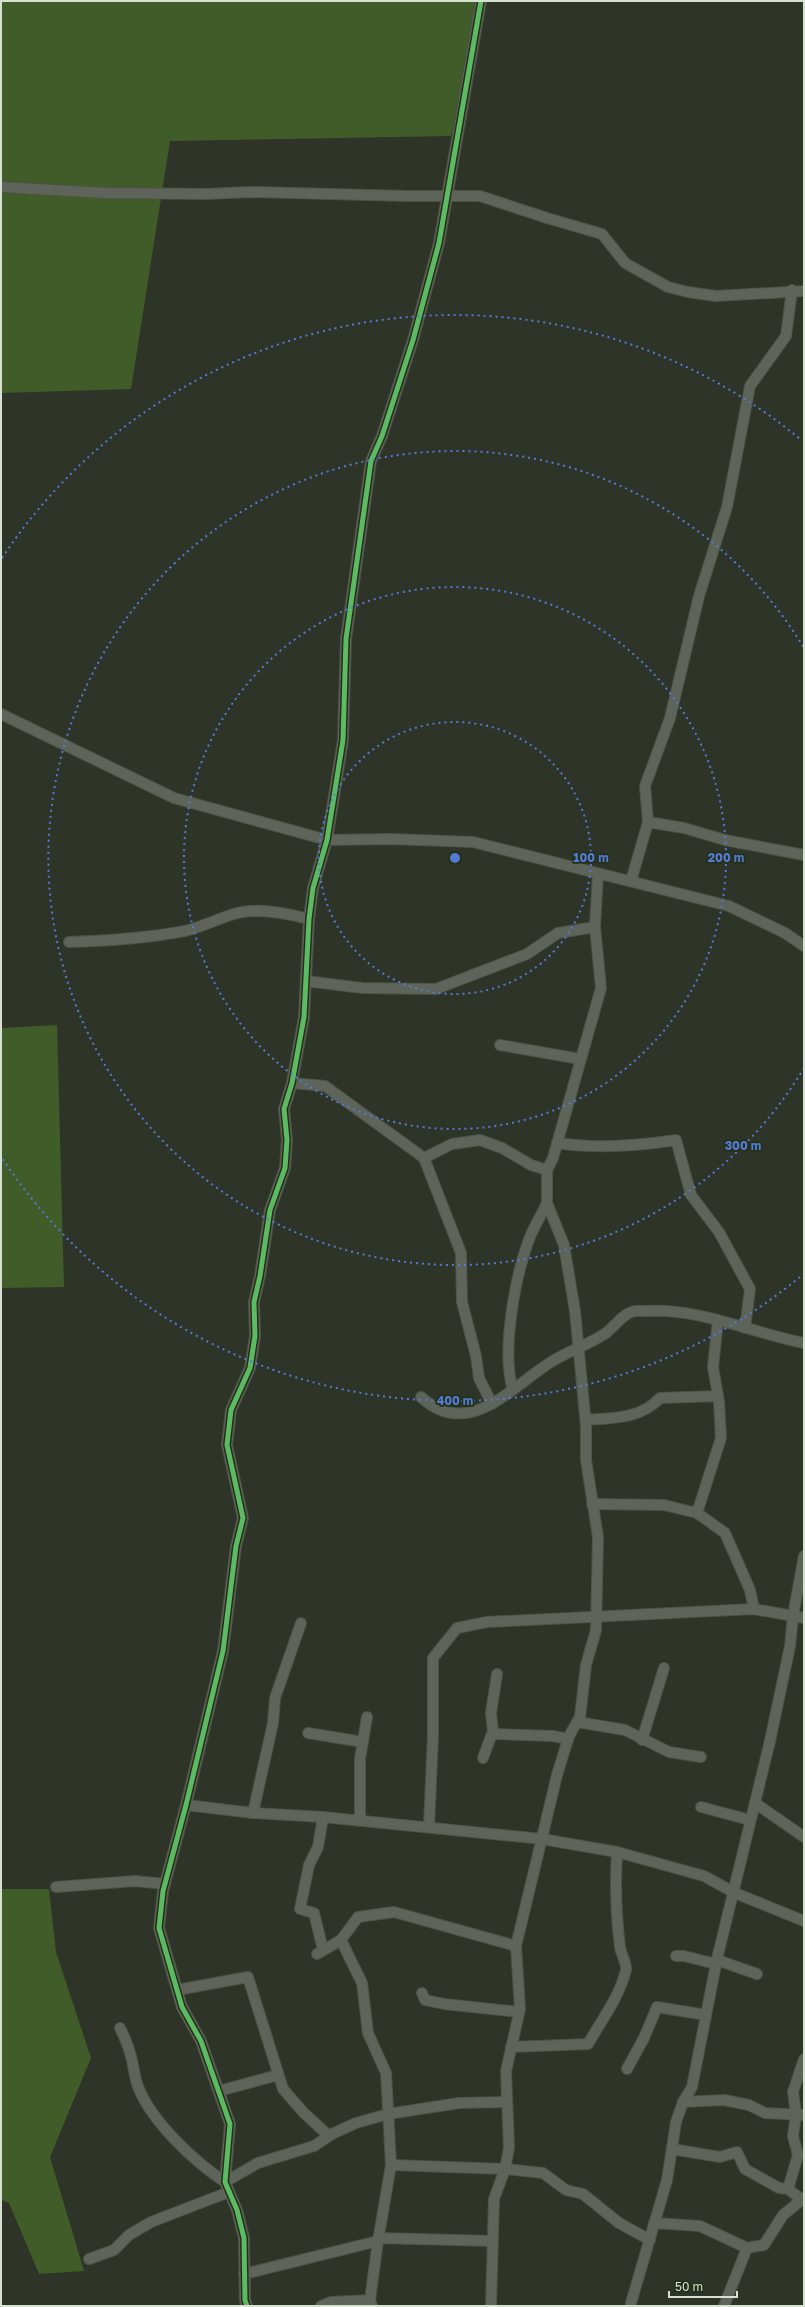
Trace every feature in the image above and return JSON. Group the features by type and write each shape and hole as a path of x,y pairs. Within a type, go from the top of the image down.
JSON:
{"street":[{"path":"225,2182 230,2124 201,2041 182,2007 159,1928 165,1884 186,1805 223,1651 236,1546 243,1518 227,1445 231,1410 250,1368 255,1336 254,1302 260,1276 270,1210 285,1168 287,1140 284,1109 292,1083 304,1017 309,919 313,888 327,840 343,740 346,638 370,461 382,436 414,340 439,243 481,1"},
{"path":"1,187 106,193 207,194 250,192 480,196 602,234 625,263 651,279 681,291 716,296 792,290 804,291"},
{"path":"631,881 648,822 645,786 670,718 698,596 727,507 750,386 786,336 792,290"},
{"path":"1,714 174,798 327,840 390,839 473,842 729,906 785,933 804,946"},
{"path":"648,822 684,828 724,840 804,855"},
{"path":"491,2306 494,2199 506,2169 509,2148 506,2102 506,2071 519,2012 516,1946 557,1775 568,1739 580,1717 586,1665 596,1630 598,1537 586,1460 586,1420 580,1347 564,1245 547,1203 547,1170 557,1143 601,988 595,927 598,874"},
{"path":"70,942 115,940 184,931 211,924 234,914 258,912 289,914 309,919"},
{"path":"306,981 362,988 436,989 527,954 558,934 595,927"},
{"path":"500,1045 580,1059"},
{"path":"292,1083 325,1086 424,1158 461,1253 462,1302 479,1378 492,1404"},
{"path":"424,1158 452,1144 480,1140 502,1148 531,1165 547,1170"},
{"path":"557,1143 578,1146 623,1146 676,1140 691,1196 719,1232 750,1289 745,1328"},
{"path":"513,1390 510,1380 509,1342 517,1278 528,1242 547,1203"},
{"path":"421,1397 430,1405 446,1412 472,1413 492,1404 546,1365 606,1333 631,1312 669,1310 718,1320 804,1343"},
{"path":"697,1513 721,1438 718,1396 713,1367 718,1320"},
{"path":"586,1420 624,1417 651,1408 660,1398 718,1396"},
{"path":"592,1504 664,1505 697,1513 725,1533 750,1590 754,1609"},
{"path":"631,2302 667,2180 676,2122 683,2102 692,2087 716,1962 735,1893 750,1820 790,1646 793,1616 804,1556"},
{"path":"429,1827 433,1735 433,1658 457,1628 487,1622 754,1609 804,1618"},
{"path":"253,1813 273,1723 275,1698 301,1623"},
{"path":"642,1740 664,1668"},
{"path":"483,1758 493,1731 491,1713 497,1674"},
{"path":"360,1821 360,1760 367,1717"},
{"path":"577,1722 625,1730 642,1740 669,1752 701,1757"},
{"path":"493,1731 497,1734 553,1736 568,1739"},
{"path":"308,1733 363,1742"},
{"path":"755,1803 804,1836"},
{"path":"186,1805 253,1813 323,1817 542,1839 617,1852 704,1876 735,1893 804,1921"},
{"path":"701,1807 750,1820"},
{"path":"323,1817 318,1847 309,1865 300,1909 314,1913 320,1952 341,1940 358,1917 394,1912 516,1946"},
{"path":"511,2047 588,2044 619,1989 626,1969 620,1949 615,1889 617,1852"},
{"path":"56,1886 135,1881 165,1884"},
{"path":"321,2306 331,2302 371,2303 378,2240 391,2165 386,2073 368,2033 362,1983 341,1940"},
{"path":"676,1956 716,1962 757,1974"},
{"path":"177,1990 248,1977 259,2015 270,2042 283,2089 303,2112 329,2136"},
{"path":"422,1993 425,2000 444,2004 519,2012"},
{"path":"627,2069 644,2038 657,2007 706,2016"},
{"path":"120,2028 130,2054 139,2089 152,2111 170,2134 205,2169 225,2182 230,2192 244,2238 244,2274 247,2306"},
{"path":"788,2189 798,2154 793,2136 800,2115 794,2092 804,2059"},
{"path":"219,2091 278,2075"},
{"path":"683,2102 724,2100 749,2105 765,2113 800,2115"},
{"path":"225,2182 258,2163 314,2146 329,2136 356,2123 388,2114 460,2103 506,2102"},
{"path":"654,2223 700,2226 747,2248 764,2245 783,2215 803,2198 788,2189 779,2188 745,2169 737,2152 720,2157 672,2149"},
{"path":"391,2165 506,2169 543,2173 566,2190 584,2194 619,2223 650,2240"},
{"path":"89,2258 114,2250 129,2235 151,2222 230,2192"},
{"path":"244,2274 378,2240 492,2241"},
{"path":"724,2306 747,2248"}],"green space":[{"path":"1,1 479,1 451,136 170,141 131,389 1,393"},
{"path":"57,1025 64,1287 1,1288 1,1028"},
{"path":"1,1889 49,1889 56,1952 91,2058 50,2157 84,2271 39,2274 9,2203 1,2200"}],"cycle path":[{"path":"247,2306 245,2300 244,2238 237,2210 225,2182 230,2124 201,2041 182,2007 159,1928 163,1891 186,1805 223,1651 236,1546 243,1518 227,1445 231,1410 250,1368 255,1336 254,1302 260,1276 270,1210 285,1168 287,1140 284,1109 292,1083 304,1017 309,919 313,888 327,840 343,740 346,639 371,461 382,436 413,340 439,243 481,1"}]}
